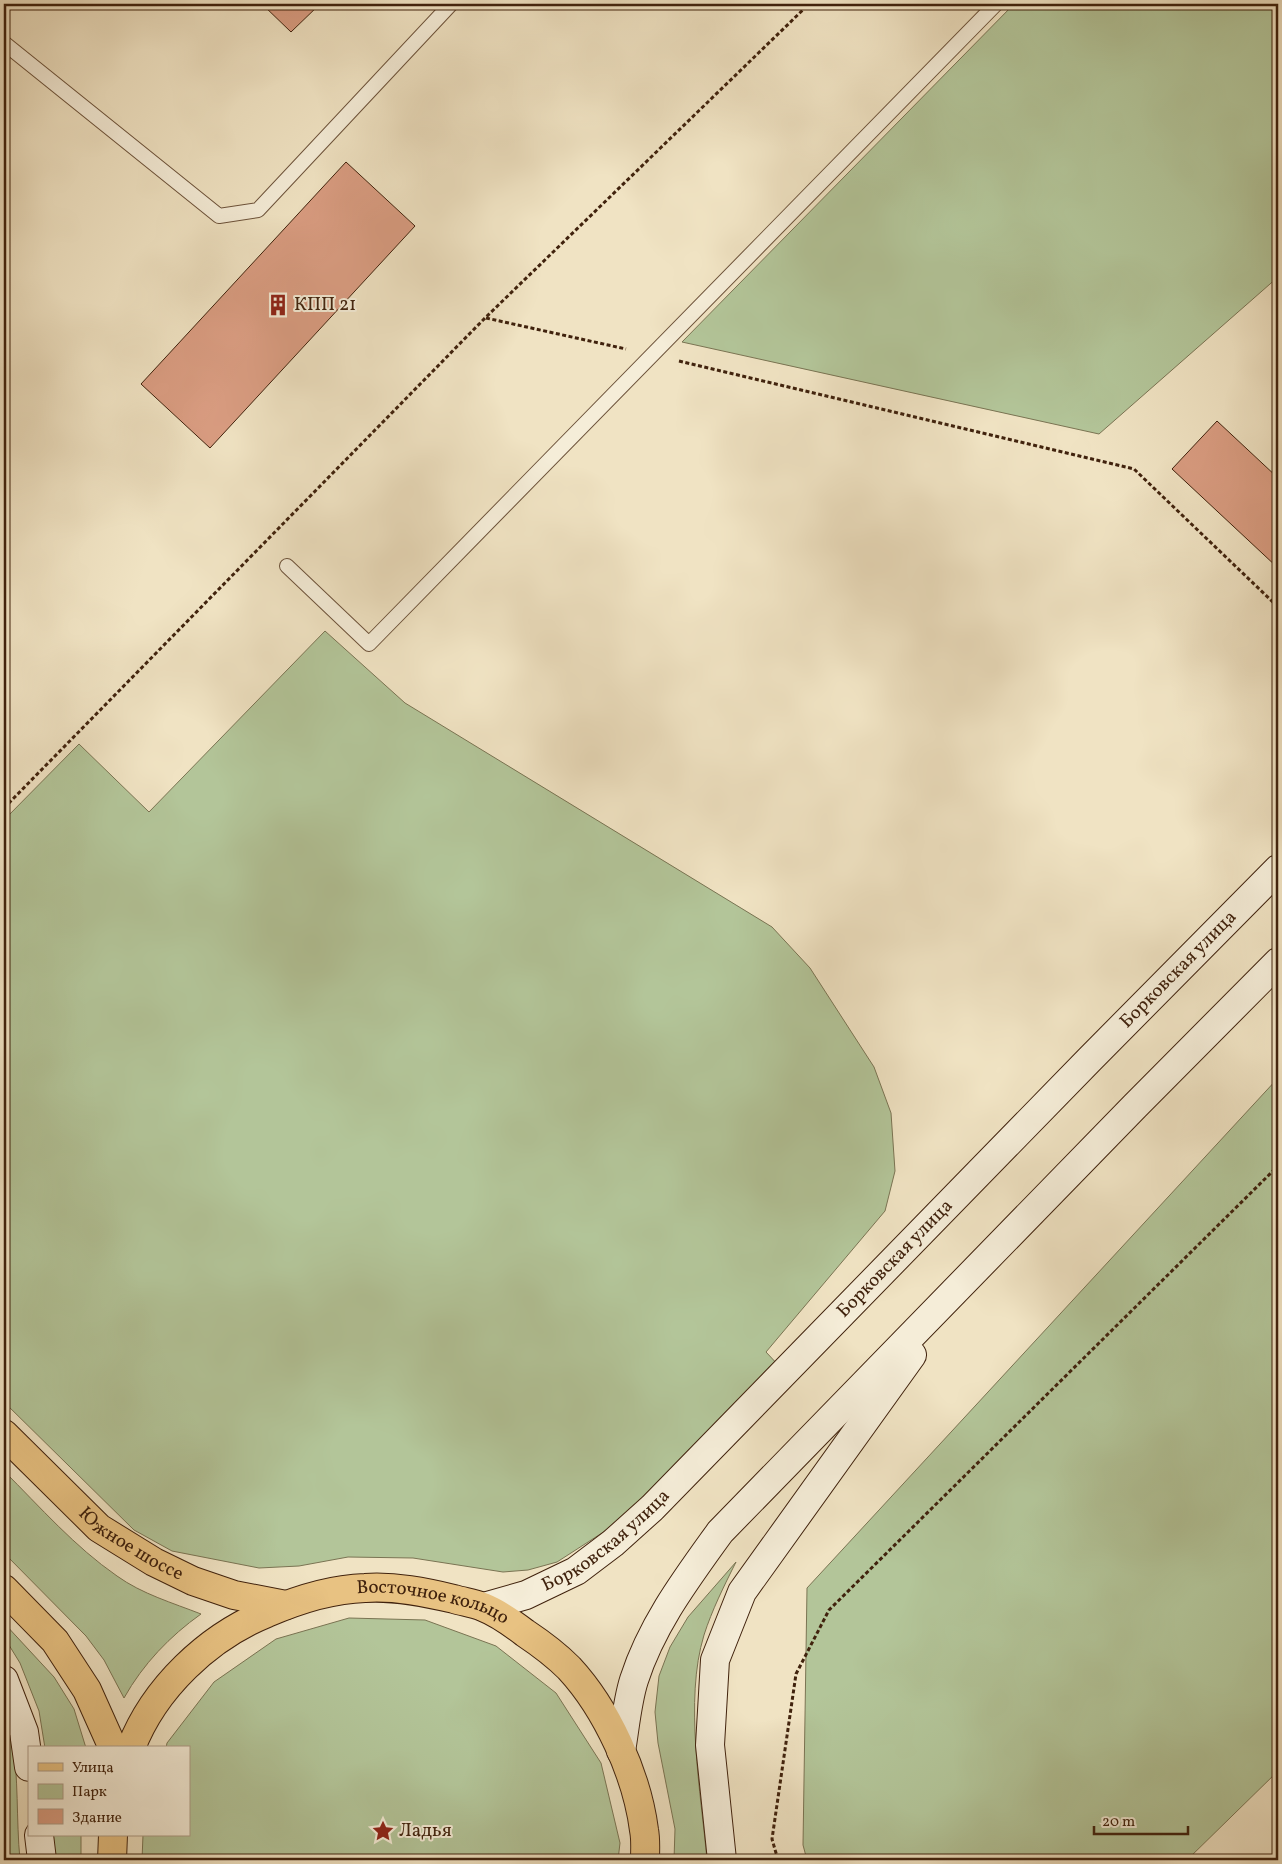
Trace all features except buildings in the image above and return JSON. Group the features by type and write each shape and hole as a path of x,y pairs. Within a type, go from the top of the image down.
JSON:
{"main road":[{"name":"Борковская улица","path":"484,1607 526,1595 576,1571 652,1508 1278,869"},
{"path":"621,1751 634,1680 660,1619 720,1532 1278,962"},
{"path":"722,1860 710,1745 715,1660 742,1592 964,1281"},
{"name":"Южное шоссе","path":"4,1434 99,1528 130,1547 193,1581 234,1595 286,1605"},
{"name":"Восточное кольцо","path":"133,1746 137,1734 164,1691 188,1665 210,1645 246,1622 286,1605 327,1593 364,1588 403,1589 484,1607 512,1623 539,1642 568,1667 596,1701 621,1751 634,1788 644,1830 645,1860"},
{"path":"4,1589 55,1641 87,1690 112,1746"},
{"path":"4,1680 24,1732 28,1760"},
{"path":"39,1836 42,1860"},
{"path":"112,1836 112,1860"}],"lane":[{"path":"4,43 219,216 258,210 451,4"},
{"path":"287,566 369,644 996,4"}],"path":[{"path":"4,808 485,318 809,4"},
{"path":"485,318 652,355 1134,469 1278,607"},
{"path":"778,1860 772,1839 796,1674 829,1610 1278,1166"}],"green space":[{"path":"1014,4 1278,4 1278,277 1099,434 682,342"},
{"path":"325,631 405,703 772,927 810,968 874,1067 891,1113 895,1171 885,1211 766,1352 781,1368 616,1524 557,1562 528,1570 503,1572 413,1558 348,1557 299,1566 259,1568 172,1551 134,1530 4,1402 4,820 79,744 149,812"},
{"path":"1278,1078 1278,1771 1187,1860 807,1860 803,1845 807,1588"},
{"path":"4,1471 72,1540 117,1576 147,1593 201,1614 168,1641 149,1662 124,1698 104,1660 86,1636 4,1553"},
{"path":"736,1562 714,1607 704,1635 698,1661 695,1688 698,1777 707,1860 674,1860 675,1829 658,1743 655,1712 659,1676 670,1647 688,1617"},
{"path":"349,1618 425,1620 496,1646 556,1693 601,1763 620,1843 618,1860 142,1860 143,1836 190,1836 190,1746 166,1746 167,1743 214,1682 276,1639"},
{"path":"4,1623 54,1677 74,1709 85,1746 45,1746 39,1711 20,1663 4,1637"},
{"path":"4,1707 11,1730 14,1752 20,1860 4,1860"},
{"path":"52,1836 81,1836 81,1860 53,1860"}],"place":[{"name":"КПП 21","path":"278,305"},
{"name":"Ладья","path":"383,1831"}]}
